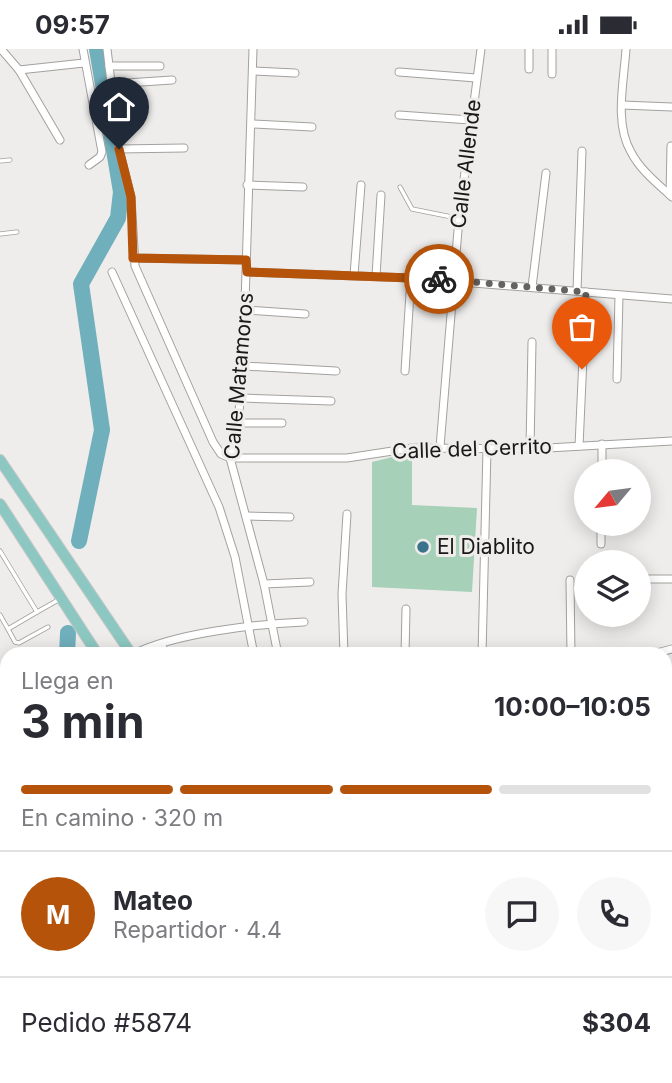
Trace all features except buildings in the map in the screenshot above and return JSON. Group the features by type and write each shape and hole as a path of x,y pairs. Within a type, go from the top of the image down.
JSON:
{"main road":[{"path":"0,460 127,647"},
{"path":"0,504 5,523 61,598 93,647"}],"street":[{"path":"1,49 19,70 60,140"},
{"path":"83,49 102,152 100,157 89,165"},
{"path":"107,49 119,149 132,205 133,258 213,442 221,454 230,458"},
{"name":"Calle Matamoros","path":"253,49 243,366 238,423 230,458 264,584 277,647"},
{"name":"Calle Allende","path":"440,447 459,218 481,49"},
{"path":"529,49 529,69"},
{"path":"552,49 552,74"},
{"path":"626,49 623,131 630,152 671,196"},
{"path":"19,70 84,63"},
{"path":"109,66 160,66"},
{"path":"253,71 295,73"},
{"path":"399,72 476,78"},
{"path":"111,84 172,80"},
{"path":"622,106 672,107"},
{"path":"399,115 470,120"},
{"path":"252,124 312,127"},
{"path":"671,146 671,196"},
{"path":"119,149 184,148"},
{"path":"579,446 582,151"},
{"path":"531,288 546,173"},
{"path":"247,185 303,187"},
{"path":"354,275 361,185"},
{"path":"376,276 381,195"},
{"path":"133,258 246,260"},
{"path":"113,272 219,507 235,557 252,647"},
{"path":"247,272 453,280 672,299"},
{"path":"405,371 411,278"},
{"path":"617,379 619,295"},
{"path":"246,310 305,314"},
{"path":"530,449 532,342"},
{"path":"243,366 336,371"},
{"path":"241,398 331,401"},
{"path":"238,423 282,423"},
{"name":"Calle del Cerrito","path":"230,458 347,458 397,449 530,449 672,441"},
{"path":"602,444 602,459"},
{"path":"482,647 487,449"},
{"path":"344,647 342,594 347,514"},
{"path":"246,516 290,517"},
{"path":"601,536 601,544"},
{"path":"651,579 672,579"},
{"path":"570,580 571,647"},
{"path":"264,584 310,582"},
{"path":"405,647 406,609"},
{"path":"150,647 248,627 304,622"}],"lane":[{"path":"0,161 10,160"},
{"path":"400,187 412,209 459,218"},
{"path":"0,234 17,232"},
{"path":"0,551 37,613"},
{"path":"8,629 61,598"},
{"path":"0,615 15,642 19,643 48,627"},
{"path":"161,643 164,647"}],"green space":[{"name":"El Diablito","path":"412,452 412,505 477,508 472,592 372,587 372,462"}],"waterway":[{"path":"79,541 102,430 81,284 118,218 121,192 97,49"},
{"path":"67,647 68,633"}],"way so far":[{"path":"439,279 586,292 582,369"}],"place":[{"name":"El Diablito","path":"423,547"}],"route":[{"path":"119,149 131,197 133,258 246,260 247,272 439,279"}]}
